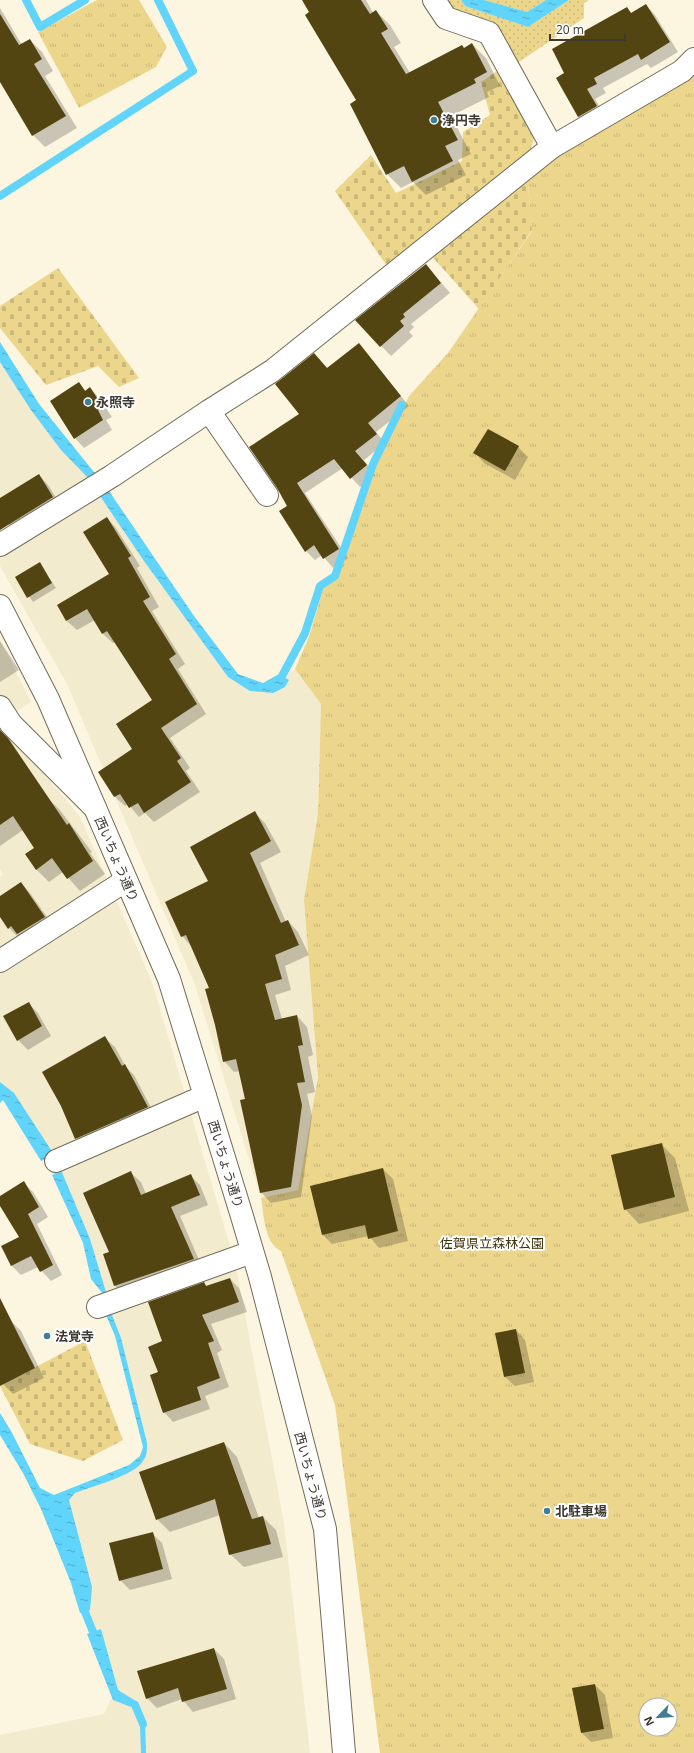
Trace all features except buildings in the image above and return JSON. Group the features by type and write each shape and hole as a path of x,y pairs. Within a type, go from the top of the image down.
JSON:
{"main road":[{"path":"434,0 446,18 489,32 552,147"},
{"path":"0,545 112,476 272,371 552,147 682,71 694,59"},
{"path":"209,411 267,495"},
{"name":"西いちょう通り","path":"0,606 48,699 125,881 169,979 260,1277 325,1529 344,1753"},
{"path":"0,707 12,724 95,808"},
{"path":"0,961 125,881"},
{"path":"56,1161 205,1096"},
{"path":"105,1305 252,1252"}],"shaded area":[{"path":"0,350 102,487 232,677 269,687 295,669 321,704 318,814 304,900 318,1082 298,1190 261,1198 195,985 67,684 0,566"},
{"path":"0,639 31,702 1,722 80,817 152,982 236,1266 284,1523 310,1753 0,1753 0,1735 104,1714 114,1693 51,1501 130,1467 143,1453 145,1436 87,1243 58,1178 0,1085 0,877 3,874 0,869"}],"green space":[{"path":"97,0 139,0 167,47 156,67 79,108 38,32"},
{"path":"447,0 461,0 465,6 528,27 569,0 589,0 584,3 584,18 513,66 458,17"},
{"path":"484,0 546,0 527,12"},
{"path":"500,69 536,133 530,151 389,269 335,191 371,155 396,193 462,161 463,132 490,115 481,82"},
{"name":"佐賀県立森林公園","path":"694,75 694,1753 380,1753 335,1405 281,1251 275,1247 268,1235 261,1198 298,1190 318,1078 304,900 318,814 321,704 295,669 309,637 324,586 337,579 375,466 409,396 448,353 532,231 527,174"},
{"path":"527,174 532,230 479,309 429,253"},
{"path":"58,268 139,378 119,387 98,366 46,385 0,328 0,306"},
{"path":"85,1341 123,1440 83,1461 30,1444 0,1386"}],"water":[{"path":"461,0 484,0 527,12 546,0 569,0 528,27 465,6"},
{"path":"0,342 39,404 98,477 92,482 61,450 31,410 0,362"},
{"path":"107,488 194,616 238,674 263,683 279,674 289,680 285,687 273,693 250,691 228,677 144,561 98,493"},
{"path":"0,1082 14,1093 55,1156 41,1161 3,1100 0,1103"},
{"path":"61,1170 90,1239 106,1292 103,1294 91,1279 83,1243 52,1175"},
{"path":"106,1315 112,1315 121,1338 147,1443 147,1450 143,1461 131,1471 112,1480 75,1493 69,1500 92,1587 90,1610 80,1613 71,1583 41,1509 23,1473 0,1435 0,1413 11,1431 40,1488 54,1495 129,1465 140,1456 143,1447 115,1336"},
{"path":"101,1629 118,1690 139,1703 131,1707 113,1700 87,1634"},
{"path":"145,1723 146,1753 141,1753 140,1726"}],"waterway":[{"path":"26,0 40,27 85,0"},
{"path":"0,196 193,71 158,0"},
{"path":"282,676 305,633 320,586 335,576 373,464 402,405"},
{"path":"85,1612 93,1632"},
{"path":"135,1705 143,1724"}],"place":[{"name":"浄円寺","path":"434,120"},
{"name":"永照寺","path":"88,402"},
{"name":"法覚寺","path":"47,1336"},
{"name":"北駐車場","path":"547,1511"}]}
